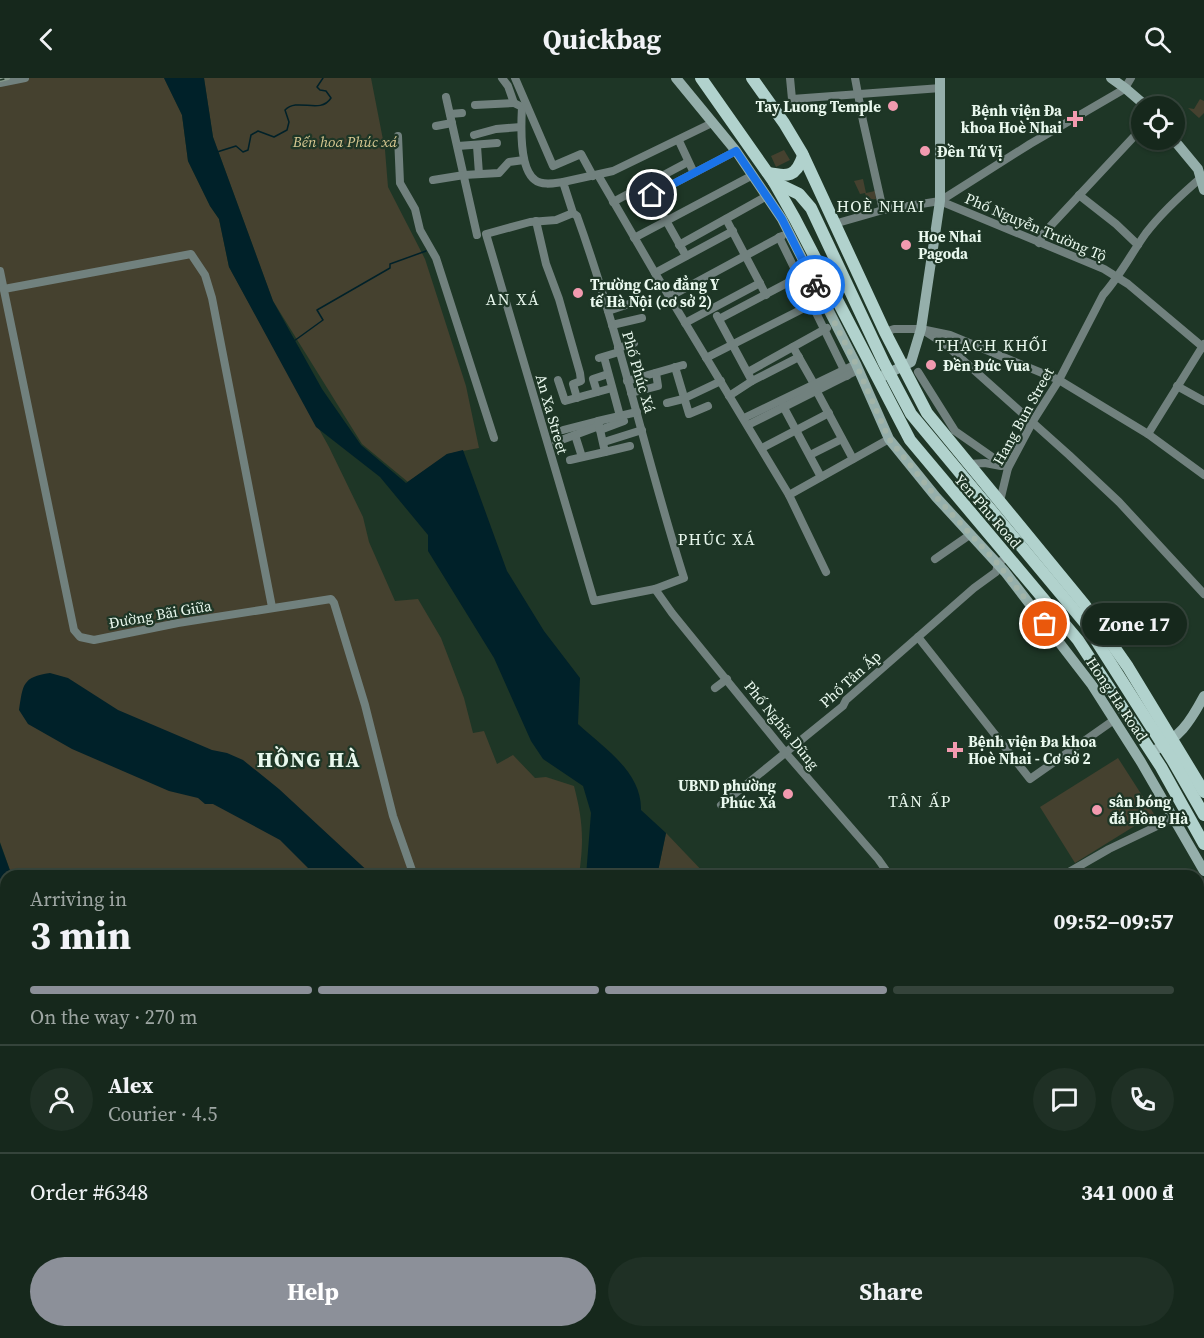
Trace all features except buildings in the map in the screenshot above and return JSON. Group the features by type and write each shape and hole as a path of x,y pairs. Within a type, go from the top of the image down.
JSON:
{"main road":[{"name":"Yen Phu Road","path":"700,78 771,178 883,376 922,429 1085,623 1163,746"},
{"name":"Yen Phu Road","path":"752,78 784,123 803,156 885,332 927,413 1084,604 1128,667 1204,844"},
{"path":"771,178 793,173 799,167 803,156"},
{"name":"Yen Phu Road","path":"812,174 808,192 811,208 910,440 1004,566 1078,640 1163,746 1202,797 1204,815"},
{"name":"Yen Phu Road","path":"771,178 800,194 811,208"}],"street":[{"path":"0,83 25,78"},
{"path":"502,78 508,86 514,103"},
{"path":"515,78 553,166 581,154 613,202 762,447 789,495 826,572"},
{"name":"Hong Ha Road","path":"676,78 712,123 732,154 753,175 767,196 803,275 817,301 835,324 857,367 889,439 971,534 1004,566 1092,685 1203,870"},
{"path":"790,78 792,99 857,94 940,83 940,201 921,329 911,362 883,376"},
{"path":"855,78 884,210"},
{"path":"1110,78 1128,83 1138,96"},
{"path":"834,224 884,210 940,201 1128,83"},
{"path":"446,97 477,235"},
{"path":"475,105 514,103 522,107 524,160 529,173 536,182 544,183 563,182 613,171 712,123"},
{"path":"450,114 462,112"},
{"path":"436,126 452,123"},
{"path":"474,135 495,129 521,127"},
{"path":"398,136 400,183 415,209 420,230 436,258 494,438"},
{"path":"1039,243 1043,234 1131,140"},
{"path":"679,141 694,173"},
{"path":"458,146 497,143"},
{"path":"477,146 479,174"},
{"path":"1182,150 1202,177 1204,190"},
{"path":"652,195 732,154"},
{"path":"433,180 499,173 509,162 524,160"},
{"path":"613,202 688,162"},
{"path":"634,238 753,175"},
{"name":"Hang Bun Street","path":"1000,501 1008,468 1033,421 1059,380 1103,295 1164,212 1202,177"},
{"name":"Phố Phúc Xá","path":"563,182 573,213 577,216 590,251 637,412 671,540 684,578 656,589"},
{"path":"646,184 686,256"},
{"path":"1079,195 1138,245"},
{"path":"679,245 767,196"},
{"name":"Phố Nguyễn Trường Tộ","path":"940,201 1104,269 1118,277 1203,346"},
{"path":"573,213 556,220 536,221 546,264 559,299 580,373 581,381 573,384 577,398"},
{"path":"726,219 766,295"},
{"name":"An Xa Street","path":"536,221 486,234 594,601 656,589"},
{"path":"655,273 733,231"},
{"path":"669,297 784,234"},
{"path":"4,289 191,254 205,276 212,298 272,608"},
{"name":"Đường Bãi Giữa","path":"0,271 74,630 80,637 94,640 331,599 365,705 393,816 412,870"},
{"path":"719,319 803,275"},
{"path":"685,323 760,283"},
{"path":"706,358 817,301"},
{"name":"Hong Ha Road","path":"817,301 824,329 846,373"},
{"path":"608,311 632,303"},
{"path":"713,308 752,381"},
{"path":"612,325 642,318"},
{"path":"748,372 835,324"},
{"path":"885,332 895,329 921,329 950,335 1059,380 1148,434 1204,475"},
{"path":"921,329 946,345 1033,421 1119,502 1204,594"},
{"path":"946,345 946,337 950,335"},
{"path":"622,418 609,374 601,357 634,343"},
{"path":"1148,434 1203,346"},
{"path":"793,347 853,459"},
{"path":"729,396 752,381 799,357"},
{"path":"627,381 679,366 683,399 689,414 708,406"},
{"path":"746,421 857,367"},
{"path":"918,372 955,431 1008,468"},
{"path":"631,393 658,386 656,373"},
{"path":"597,392 593,379 609,374"},
{"path":"558,380 564,401 612,388"},
{"path":"667,403 683,399 721,381"},
{"path":"1177,386 1204,401"},
{"path":"746,421 783,406 815,387"},
{"path":"783,406 821,477"},
{"path":"556,441 637,412"},
{"path":"762,447 829,413"},
{"path":"563,430 599,426"},
{"path":"599,426 605,452"},
{"path":"604,442 642,430"},
{"path":"575,435 582,457"},
{"path":"810,455 842,439"},
{"path":"789,495 889,439"},
{"path":"570,460 630,446"},
{"path":"969,464 990,464 1008,468"},
{"path":"935,559 971,534"},
{"name":"Phố Tân Ấp","path":"721,805 843,706 846,700 974,588 1004,566"},
{"name":"Phố Nghĩa Dũng","path":"656,589 785,752 886,870"},
{"path":"918,637 1030,779 1114,720"},
{"path":"715,688 727,679"},
{"path":"1163,746 1189,723 1204,696"},
{"path":"1072,870 1109,849 1174,818"}],"green space":[{"path":"0,78 164,78 182,115 188,161 210,206 219,219 229,267 329,447 363,517 369,542 395,601 418,599 441,638 464,698 473,733 484,731 497,764 513,755 535,778 546,777 574,786 582,831 580,870 10,870 0,842"},
{"name":"Bến hoa Phúc xá","path":"204,78 371,78 385,150 388,187 425,259 466,386 479,448 447,454 408,482 362,444 273,301 213,137"},
{"path":"1200,99 1204,101 1204,113 1199,118 1188,108 1194,109"},
{"path":"784,150 790,160 776,167 771,156"},
{"path":"863,179 866,193 875,191 876,199 867,200 865,193 860,194 854,181"},
{"name":"sân bóng đá Hồng Hà","path":"1118,758 1154,814 1075,863 1040,807"},
{"path":"666,833 701,870 658,870"}],"water":[{"path":"164,78 204,78 213,137 273,301 322,389 361,445 406,483 447,454 463,450 507,571 544,631 580,678 578,724 620,762 635,784 640,796 641,810 666,833 658,870 586,870 591,813 583,786 543,759 531,741 494,658 428,551 428,535 380,477 316,427 229,267 219,219 210,206 188,161 182,115"},
{"path":"50,673 68,678 118,710 212,750 243,760 279,789 367,870 310,870 280,840 213,804 205,804 198,798 169,791 72,749 28,724 19,710 23,688 29,680"},
{"path":"0,843 10,870 0,870"}],"waterway":[{"path":"217,152 236,146 243,152 248,150 251,135 258,131 274,137 287,130 289,122 285,110 290,106 315,106 326,103 331,98 326,91 317,87 323,78"},
{"path":"294,341 323,320 317,310 390,268 390,264 426,251"}],"railway":[{"path":"0,80 8,78"}],"way so far":[{"path":"815,285 856,364 889,439 936,497 998,564 1045,624"}],"place":[{"name":"Tay Luong Temple","path":"893,106"},
{"name":"Bệnh viện Đa khoa Hoè Nhai","path":"1075,119"},
{"name":"Đền Tứ Vị","path":"925,151"},
{"name":"Hoe Nhai Pagoda","path":"906,245"},
{"name":"Trường Cao đẳng Y tế Hà Nội (cơ sở 2)","path":"578,293"},
{"name":"Đền Đức Vua","path":"931,365"},
{"name":"Zone 17","path":"1045,624"},
{"name":"Bệnh viện Đa khoa Hoè Nhai - Cơ sở 2","path":"955,750"},
{"name":"UBND phường Phúc Xá","path":"788,794"},
{"name":"sân bóng đá Hồng Hà","path":"1097,810"}],"district":[{"name":"HOÈ NHAI","path":"881,206"},
{"name":"AN XÁ","path":"513,299"},
{"name":"THẠCH KHỐI","path":"992,345"},
{"name":"PHÚC XÁ","path":"717,539"},
{"name":"HỒNG HÀ","path":"309,759"},
{"name":"TÂN ẤP","path":"920,801"}],"route":[{"path":"652,195 736,151 782,219 815,285"}]}
